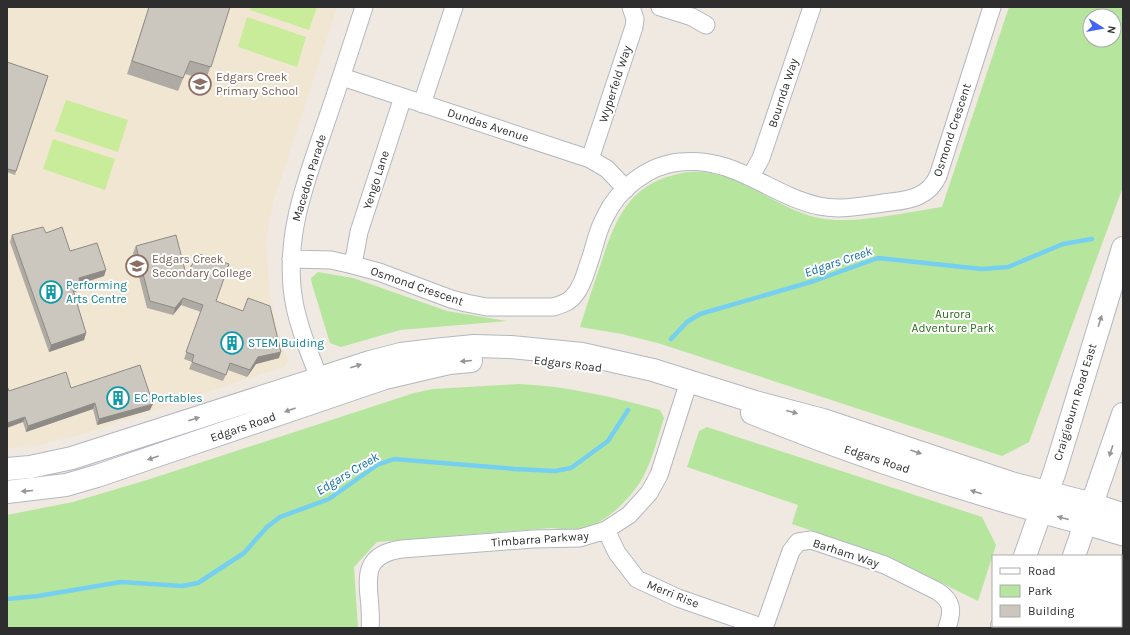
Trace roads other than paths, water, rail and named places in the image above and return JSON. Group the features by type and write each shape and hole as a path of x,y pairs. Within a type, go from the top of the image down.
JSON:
{"main road":[{"name":"Craigieburn Road East","path":"1025,555 1055,471 1123,248"},
{"name":"Edgars Road","path":"7,492 66,485 97,476 323,387 401,354 474,346 531,348 582,354 619,361 688,386 823,420 1011,483 1043,502 1090,514"},
{"name":"Edgars Road","path":"7,469 30,467 72,458 323,387"},
{"path":"1074,555 1090,514 1123,414"}],"street":[{"name":"Macedon Parade","path":"323,387 296,310 292,288 291,259 296,216 364,7"},
{"path":"422,104 454,7"},
{"path":"660,7 692,17 706,25"},
{"name":"Bournda Way","path":"751,176 763,152 812,7"},
{"name":"Osmond Crescent","path":"291,259 331,260 353,265 379,272 451,299 466,303 487,306 553,307 572,298 579,290 605,217 614,201 626,189 648,172 663,165 678,162 712,163 726,166 751,176 802,201 834,208 905,200 924,194 931,188 938,176 992,7"},
{"name":"Wyperfeld Way","path":"590,159 634,27 635,8"},
{"name":"Dundas Avenue","path":"342,77 590,159 607,169 626,189"},
{"name":"Yengo Lane","path":"353,265 359,232 403,97"},
{"name":"Timbarra Parkway","path":"370,628 367,580 373,562 383,553 391,551 533,539 580,538 606,530 629,515 649,493 659,475 688,386"},
{"name":"Edgars Road","path":"1090,514 1123,514"},
{"name":"Edgars Road","path":"1090,514 1123,535"},
{"name":"Merri Rise","path":"606,530 617,553 637,579 678,598 764,628"},
{"name":"Barham Way","path":"764,628 791,551 798,542 811,540 885,565 945,595 951,605 952,611 947,628"}],"waterway":[{"name":"Edgars Creek","path":"671,339 687,322 700,314 814,281 878,258 982,269 1008,267 1063,244 1092,239"},
{"name":"Edgars Creek","path":"7,599 38,596 121,582 182,586 198,583 244,553 267,527 280,517 329,499 377,465 394,459 515,469 555,471 571,468 608,441 628,410"}],"place":[{"name":"Edgars Creek Primary School","path":"200,84"},
{"name":"Edgars Creek Secondary College","path":"137,266"},
{"name":"Performing Arts Centre","path":"51,292"},
{"name":"STEM Buiding","path":"232,343"},
{"name":"EC Portables","path":"118,398"}],"park label":[{"name":"Aurora Adventure Park","path":"953,321"}]}
